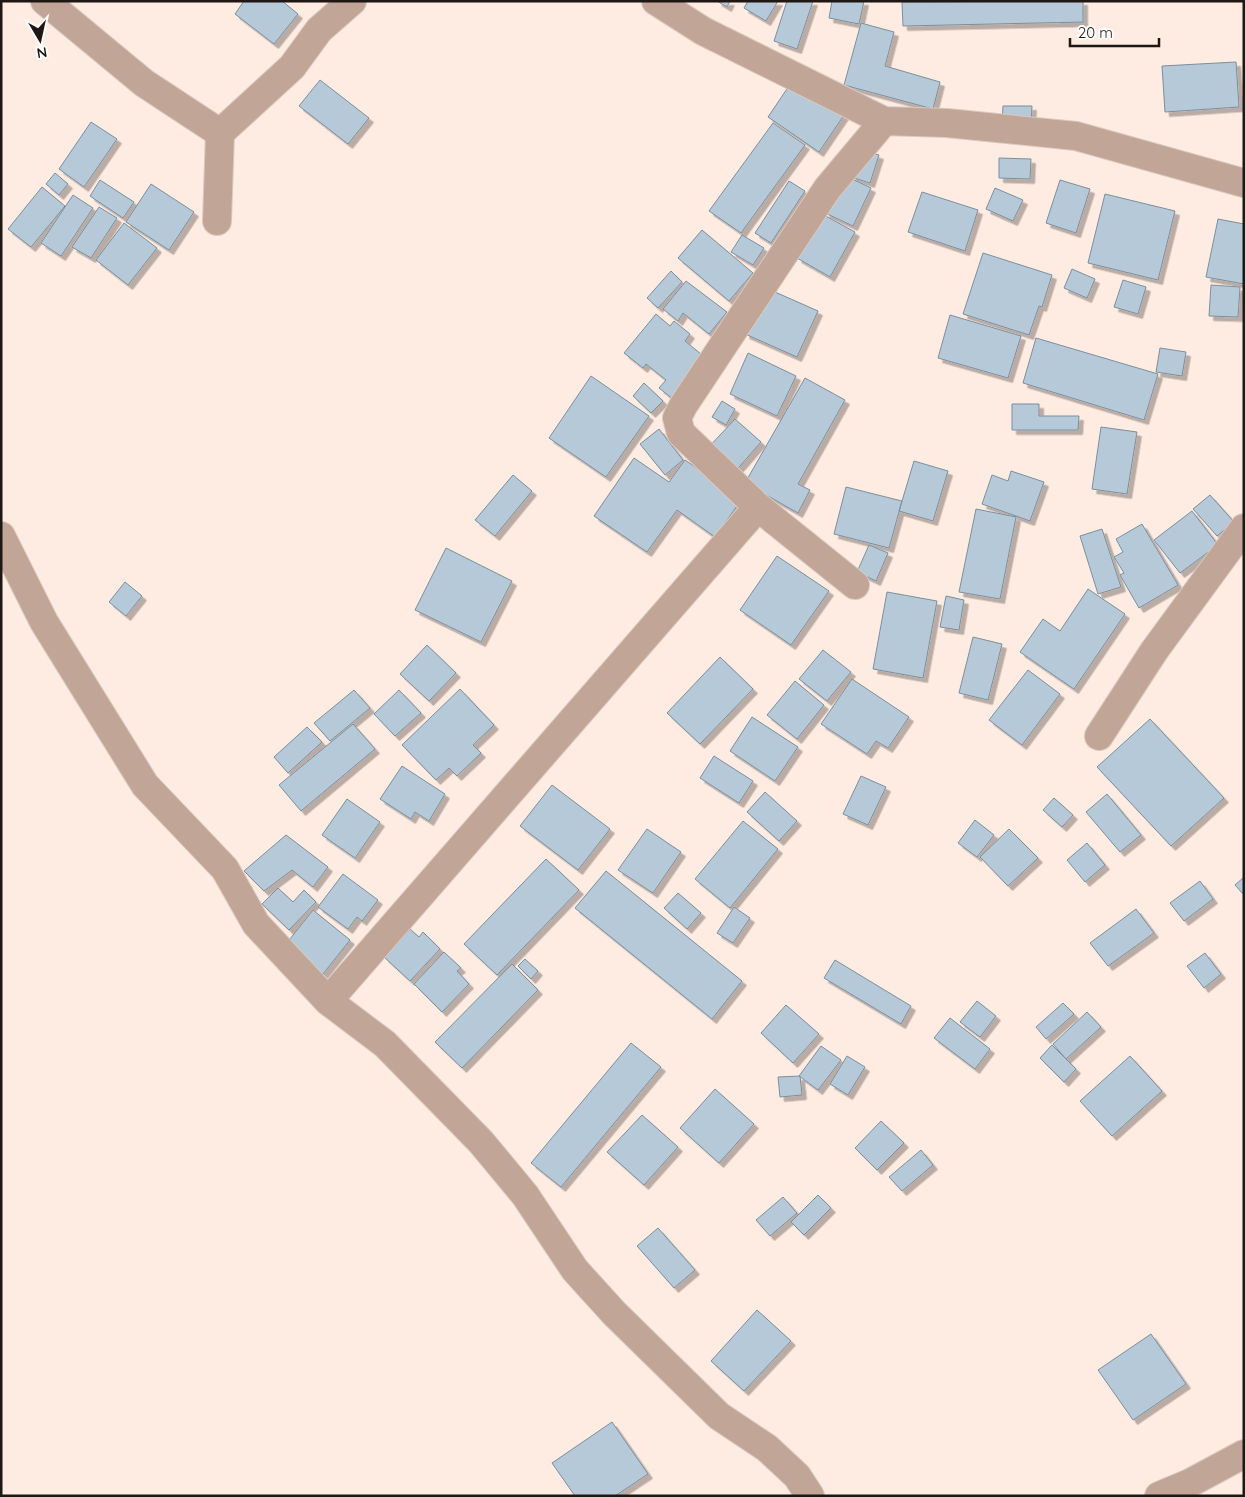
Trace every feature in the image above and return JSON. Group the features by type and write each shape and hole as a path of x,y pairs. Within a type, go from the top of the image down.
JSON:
{"street":[{"path":"45,1 144,82 220,133"},
{"path":"217,220 220,133 292,68 319,30 352,1"},
{"path":"656,1 703,31 884,121 947,123 1076,136 1244,183"},
{"path":"855,585 758,508 681,433 678,418 683,406 827,189 884,121"},
{"path":"328,1001 758,508"},
{"path":"1098,736 1154,651 1244,528"},
{"path":"1,536 44,622 145,785 225,869 256,924 328,1001 385,1044 480,1142 525,1195 574,1270 614,1313 719,1416 767,1448 779,1459 797,1476 810,1496"},
{"path":"1159,1496 1190,1483 1243,1456"}],"building":[{"path":"244,1 282,1 298,14 274,44 235,14"},
{"path":"717,1 730,1 727,7"},
{"path":"748,1 778,1 766,21 744,8"},
{"path":"787,1 813,1 797,49 774,41"},
{"path":"832,1 864,1 859,24 829,18"},
{"path":"1083,1 1083,22 903,26 902,2"},
{"path":"861,23 894,32 885,66 940,82 933,109 844,85"},
{"path":"1236,62 1239,107 1165,112 1162,66"},
{"path":"320,80 369,118 348,144 299,106"},
{"path":"793,80 844,115 819,152 768,117"},
{"path":"1003,106 1032,106 1031,124 1002,123"},
{"path":"91,122 117,139 84,187 59,169"},
{"path":"773,123 805,145 741,233 709,211"},
{"path":"860,149 879,155 870,183 851,177"},
{"path":"999,158 1031,159 1030,179 999,178"},
{"path":"55,173 68,184 59,195 46,184"},
{"path":"844,175 871,188 853,226 825,213"},
{"path":"100,180 134,202 123,218 90,196"},
{"path":"1060,180 1090,189 1076,233 1046,223"},
{"path":"789,181 805,191 771,243 755,233"},
{"path":"151,184 194,212 169,250 126,222"},
{"path":"42,187 65,206 31,247 8,229"},
{"path":"995,188 1023,200 1013,221 986,209"},
{"path":"922,192 978,210 965,251 908,232"},
{"path":"1105,194 1175,211 1158,280 1088,263"},
{"path":"73,195 93,208 61,256 41,243"},
{"path":"99,207 117,218 91,258 72,247"},
{"path":"822,214 855,232 830,277 797,258"},
{"path":"1218,219 1244,224 1244,284 1206,277"},
{"path":"124,223 157,248 128,285 96,260"},
{"path":"702,230 753,273 729,301 678,258"},
{"path":"742,235 764,248 753,265 731,252"},
{"path":"983,253 1052,275 1042,307 1039,306 1029,335 963,314"},
{"path":"1072,269 1095,279 1087,298 1064,288"},
{"path":"671,271 682,282 658,308 647,298"},
{"path":"1123,280 1146,287 1138,314 1114,307"},
{"path":"686,281 727,312 709,334 683,313 678,321 663,309"},
{"path":"1211,285 1240,287 1238,317 1209,316"},
{"path":"766,288 818,311 797,357 745,334"},
{"path":"656,314 670,326 674,321 690,334 685,341 707,359 673,399 659,388 666,380 646,364 643,368 624,353"},
{"path":"950,315 1021,336 1008,378 938,358"},
{"path":"1036,338 1158,374 1144,420 1023,383"},
{"path":"1160,348 1186,352 1182,376 1156,372"},
{"path":"748,353 796,376 777,416 730,394"},
{"path":"591,376 649,416 606,477 549,438"},
{"path":"805,378 845,400 798,484 810,490 798,513 745,483"},
{"path":"644,383 663,401 651,413 633,396"},
{"path":"722,401 735,409 726,425 712,417"},
{"path":"1012,404 1039,404 1039,416 1079,416 1078,430 1012,430"},
{"path":"735,419 761,442 733,474 706,450"},
{"path":"1101,427 1137,432 1127,494 1092,489"},
{"path":"659,429 683,460 665,475 640,444"},
{"path":"634,458 669,482 685,460 742,499 715,537 677,510 647,552 594,516"},
{"path":"914,461 948,471 933,521 899,511"},
{"path":"1011,471 1044,482 1030,521 982,504 992,475 1008,481"},
{"path":"513,475 532,491 495,536 475,520"},
{"path":"846,487 902,501 889,548 834,534"},
{"path":"1210,495 1234,522 1217,536 1193,509"},
{"path":"976,509 1016,517 1000,599 959,592"},
{"path":"1192,511 1218,545 1180,573 1154,540"},
{"path":"1142,524 1178,585 1139,608 1120,575 1124,573 1114,557 1123,552 1116,539"},
{"path":"1102,529 1121,587 1098,594 1080,536"},
{"path":"869,545 888,553 876,581 857,572"},
{"path":"446,548 512,581 481,642 415,610"},
{"path":"777,556 829,591 791,645 740,610"},
{"path":"125,582 142,596 126,616 109,602"},
{"path":"1088,589 1125,614 1074,689 1020,652 1043,619 1060,631"},
{"path":"887,592 937,601 923,678 873,669"},
{"path":"946,596 964,600 959,630 940,627"},
{"path":"973,637 1002,644 988,700 959,693"},
{"path":"427,645 456,673 429,701 400,674"},
{"path":"823,650 851,672 827,701 799,679"},
{"path":"720,657 753,689 700,744 667,713"},
{"path":"1028,670 1060,694 1022,745 989,720"},
{"path":"852,679 909,717 888,748 876,741 867,754 821,724"},
{"path":"795,681 824,705 797,739 767,715"},
{"path":"460,689 494,725 473,745 481,753 457,776 449,768 436,780 402,745"},
{"path":"354,690 370,708 330,741 314,723"},
{"path":"399,690 421,713 395,736 374,714"},
{"path":"752,717 798,747 775,781 730,751"},
{"path":"1150,719 1224,798 1171,846 1097,767"},
{"path":"353,724 375,749 301,811 279,785"},
{"path":"307,727 322,742 288,773 274,757"},
{"path":"714,756 753,781 739,803 700,778"},
{"path":"402,766 445,794 429,821 415,812 411,819 380,799"},
{"path":"861,776 886,787 868,825 843,814"},
{"path":"552,785 610,829 578,870 520,826"},
{"path":"765,792 797,821 779,841 747,812"},
{"path":"1107,794 1141,835 1120,852 1086,812"},
{"path":"1054,798 1073,815 1062,827 1043,810"},
{"path":"347,799 380,822 355,858 322,835"},
{"path":"975,820 994,835 977,857 958,843"},
{"path":"743,821 778,849 730,908 695,879"},
{"path":"647,829 681,852 653,893 618,870"},
{"path":"1009,829 1038,858 1008,886 980,857"},
{"path":"286,835 328,867 313,887 292,870 264,891 244,871"},
{"path":"1087,843 1105,865 1085,882 1067,860"},
{"path":"546,859 579,890 497,975 464,944"},
{"path":"606,871 742,981 712,1019 575,908"},
{"path":"343,874 378,900 362,921 357,917 348,929 318,907"},
{"path":"1244,877 1244,895 1235,885"},
{"path":"1200,881 1213,899 1184,921 1170,903"},
{"path":"278,888 293,902 304,890 316,902 289,930 262,904"},
{"path":"678,893 701,913 687,929 664,908"},
{"path":"734,907 750,918 733,943 717,933"},
{"path":"1136,909 1154,933 1108,966 1090,943"},
{"path":"313,910 350,940 323,974 286,944"},
{"path":"410,929 419,937 423,932 440,949 410,981 384,957"},
{"path":"444,952 461,968 457,971 469,984 442,1012 414,984"},
{"path":"1205,953 1221,974 1204,988 1187,966"},
{"path":"525,959 538,971 531,979 518,966"},
{"path":"835,960 911,1006 901,1024 824,978"},
{"path":"512,964 538,990 462,1068 435,1042"},
{"path":"977,1001 996,1016 980,1037 960,1022"},
{"path":"1063,1003 1074,1014 1046,1039 1036,1027"},
{"path":"786,1005 819,1034 793,1063 761,1033"},
{"path":"1087,1012 1101,1027 1066,1059 1053,1044"},
{"path":"950,1018 990,1049 975,1069 934,1038"},
{"path":"631,1043 661,1067 561,1187 531,1163"},
{"path":"1052,1045 1076,1069 1064,1082 1040,1058"},
{"path":"821,1046 841,1060 818,1090 799,1076"},
{"path":"847,1056 865,1067 848,1095 830,1084"},
{"path":"1130,1056 1162,1091 1112,1136 1080,1101"},
{"path":"800,1076 802,1095 780,1097 778,1077"},
{"path":"715,1089 754,1124 719,1163 680,1128"},
{"path":"642,1115 678,1147 644,1185 607,1152"},
{"path":"881,1121 904,1143 877,1170 855,1148"},
{"path":"921,1150 933,1165 902,1191 889,1177"},
{"path":"818,1195 831,1208 804,1235 791,1222"},
{"path":"783,1197 797,1213 770,1236 756,1220"},
{"path":"658,1228 695,1270 674,1288 637,1246"},
{"path":"757,1310 791,1341 744,1391 711,1361"},
{"path":"1151,1334 1186,1384 1133,1420 1098,1370"},
{"path":"612,1422 648,1474 615,1496 575,1496 552,1463"}]}
